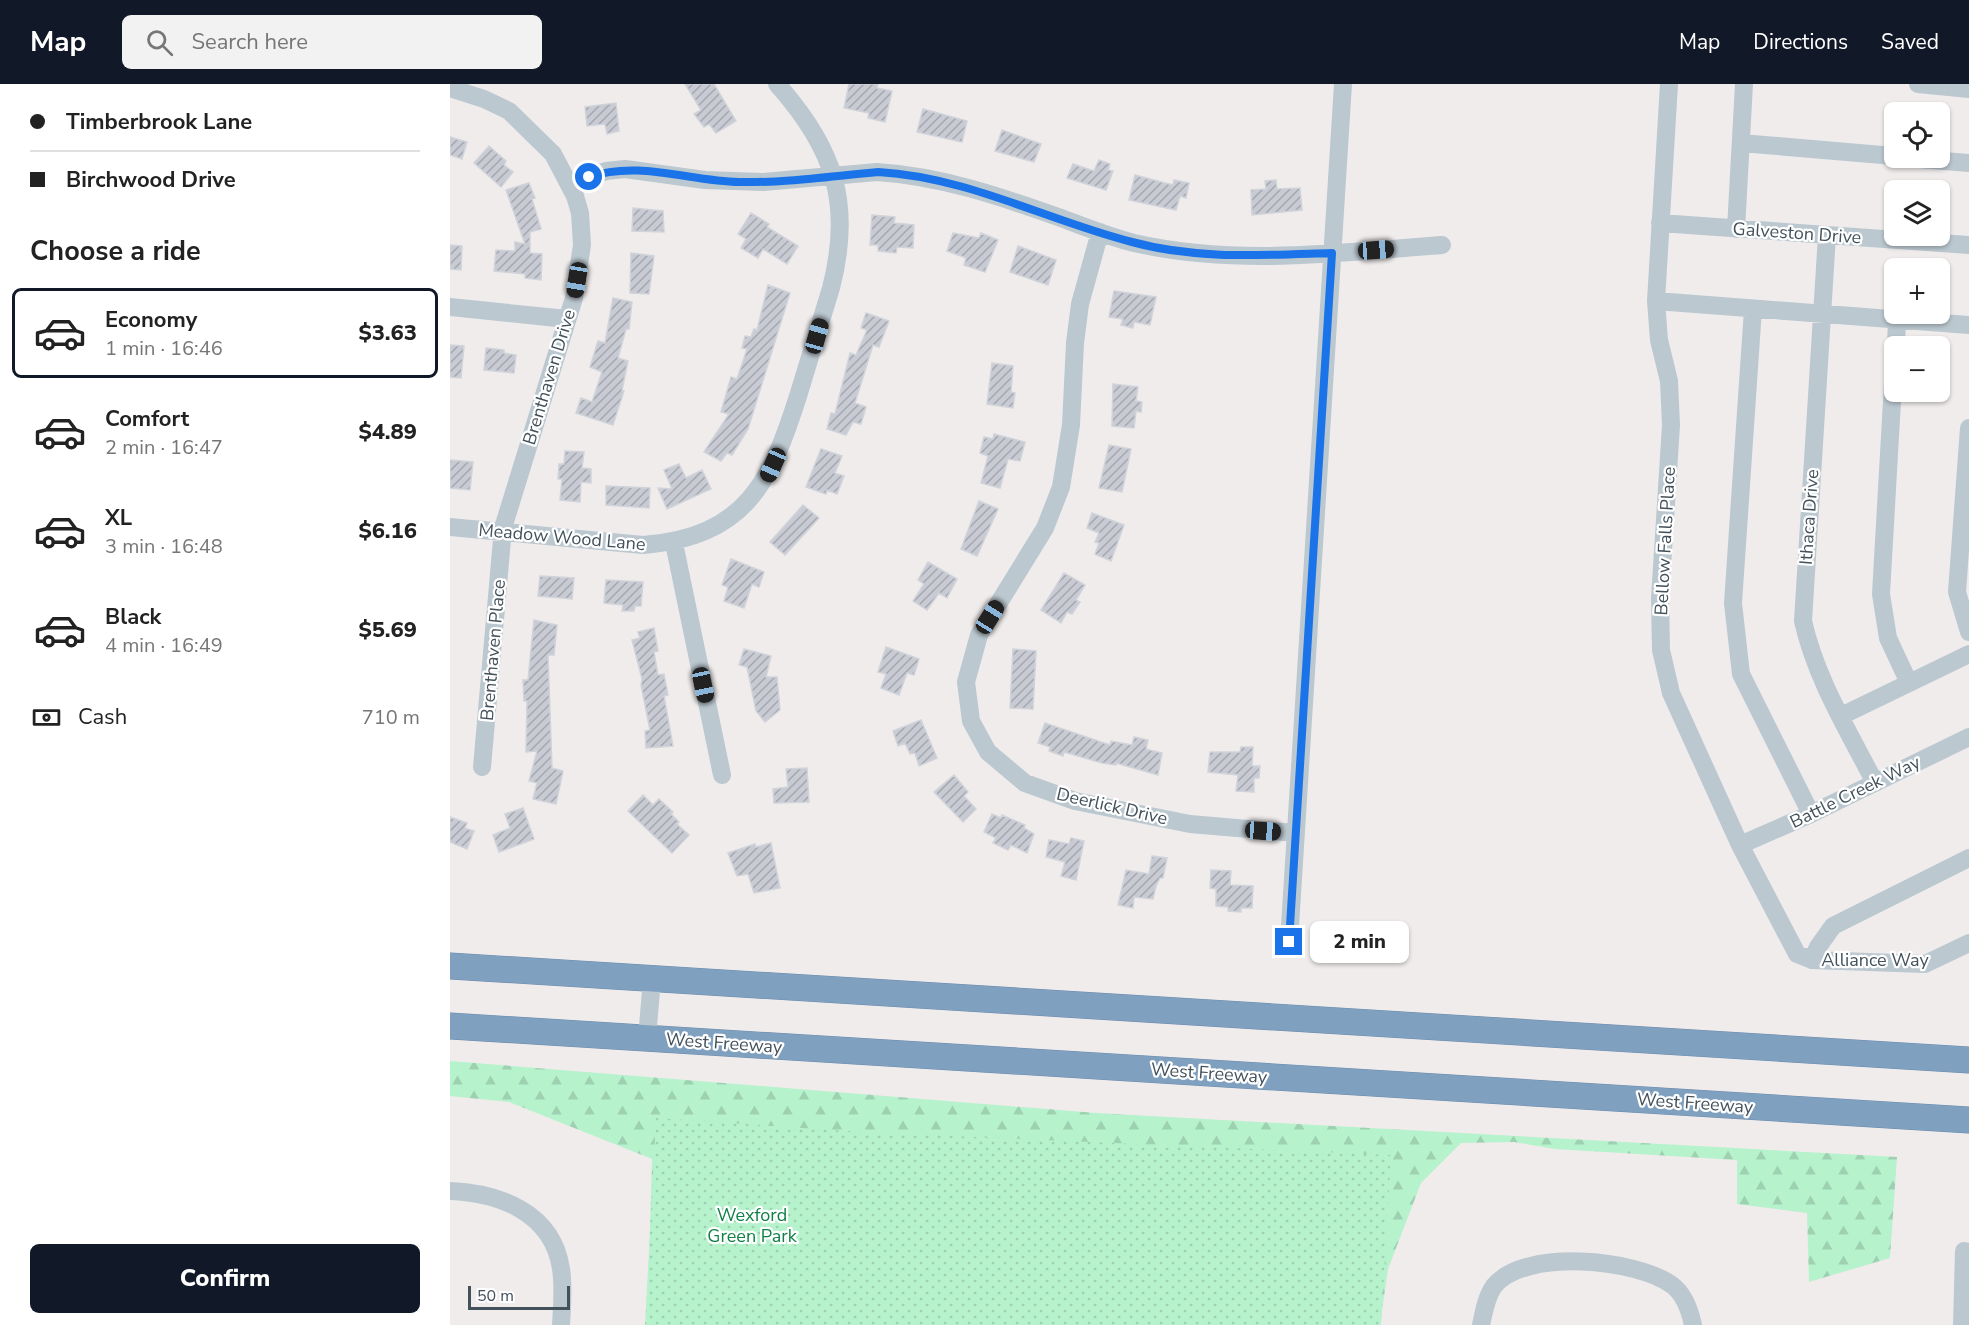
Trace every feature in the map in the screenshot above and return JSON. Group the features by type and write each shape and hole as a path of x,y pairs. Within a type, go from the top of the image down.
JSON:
{"highway":[{"path":"450,966 1969,1060"},
{"name":"West Freeway","path":"450,1026 1969,1120"}],"street":[{"name":"Meadow Wood Lane","path":"450,527 643,545 674,543 715,527 751,499 766,479 786,435 837,265 840,224 833,176 824,149 813,129 777,84"},
{"path":"1289,942 1343,84"},
{"name":"Bellow Falls Place","path":"1669,84 1656,302 1659,340 1669,381 1671,424 1660,598 1661,650 1671,693 1740,845 1797,954 1812,960"},
{"path":"1736,229 1744,84"},
{"path":"1918,84 1969,89"},
{"name":"Brenthaven Drive","path":"450,88 484,99 509,111 553,154 571,184 580,213 582,244 574,298 502,532"},
{"path":"1741,143 1884,155"},
{"path":"1950,161 1969,163"},
{"path":"571,184 606,171 625,169 738,182 878,172 921,176 981,191 1133,243 1212,256 1332,253 1442,245"},
{"name":"Galveston Drive","path":"1660,223 1969,245"},
{"name":"Deerlick Drive","path":"1100,232 1080,304 1075,343 1071,425 1061,488 1046,528 979,635 966,682 971,721 988,753 1025,783 1065,797 1190,824 1296,833"},
{"name":"Ithaca Drive","path":"1827,235 1803,621 1810,652 1875,783"},
{"path":"1656,302 1884,319"},
{"path":"450,307 567,319"},
{"path":"1753,309 1733,603 1741,674 1776,749 1811,814"},
{"path":"1950,324 1969,325"},
{"path":"1892,402 1881,594 1888,638 1909,683"},
{"path":"1969,428 1957,592 1963,620 1969,632"},
{"name":"Brenthaven Place","path":"482,767 502,532"},
{"path":"674,543 722,775"},
{"path":"1841,716 1969,654"},
{"name":"Battle Creek Way","path":"1740,845 1811,814 1969,737"},
{"path":"1812,960 1833,926 1969,858"},
{"name":"Alliance Way","path":"1812,960 1925,964 1969,943"},
{"path":"647,1038 652,979"},
{"path":"450,1191 472,1192 504,1200 530,1214 540,1225 556,1251 561,1267 561,1325"},
{"path":"1962,1325 1964,1251 1969,1252"},
{"path":"1481,1325 1486,1303 1494,1287 1522,1267 1540,1262 1627,1268 1648,1274 1676,1289 1691,1314 1693,1325"}],"green space":[{"name":"Wexford Green Park","path":"450,1061 1096,1113 1897,1157 1890,1258 1809,1282 1807,1213 1737,1204 1737,1160 1555,1149 1514,1142 1461,1143 1421,1183 1388,1269 1380,1325 1016,1325 648,1299 652,1159 509,1102 450,1096"},
{"name":"Wexford Green Park","path":"656,1118 862,1132 1391,1155 1381,1325 645,1325"}],"building":[{"path":"685,84 714,84 736,121 716,133 709,124 704,127 694,114 701,110"},
{"path":"849,84 878,84 877,88 892,91 885,122 868,118 869,113 844,108"},
{"path":"616,103 619,131 607,134 605,124 587,126 585,107"},
{"path":"923,109 967,121 962,142 917,132"},
{"path":"1002,130 1041,144 1034,162 995,151"},
{"path":"450,137 467,142 462,159 450,155"},
{"path":"489,146 506,161 504,165 513,172 501,187 474,163"},
{"path":"1099,160 1110,164 1108,170 1113,171 1106,190 1067,178 1073,164 1094,171"},
{"path":"1135,175 1173,185 1174,180 1189,183 1186,198 1180,196 1176,210 1129,200"},
{"path":"1276,180 1277,189 1300,188 1302,210 1252,215 1251,190 1266,189 1265,181"},
{"path":"529,183 535,198 532,199 541,229 530,232 530,253 542,254 541,280 525,278 525,274 494,271 496,250 515,251 515,242 525,244 506,190"},
{"path":"633,208 663,211 664,232 632,231"},
{"path":"751,213 769,224 767,227 798,246 787,264 763,249 758,258 741,248 746,239 738,234"},
{"path":"872,215 895,217 894,223 914,225 913,248 897,247 896,253 878,251 878,245 870,245"},
{"path":"953,233 979,238 981,233 998,240 985,272 964,265 966,258 947,251"},
{"path":"450,245 462,246 461,270 450,269"},
{"path":"1018,246 1056,260 1048,285 1010,272"},
{"path":"631,253 654,256 649,294 630,293"},
{"path":"768,285 790,293 748,429 732,455 727,453 721,461 704,452 729,414 721,412 731,377 737,379 747,349 742,348 745,336 751,337 754,329 757,330"},
{"path":"1114,291 1156,297 1150,325 1134,322 1133,328 1121,325 1123,319 1109,317"},
{"path":"613,298 632,302 629,329 626,329 618,358 628,361 622,390 624,391 613,425 576,413 581,398 592,402 602,372 590,367 598,341 605,343"},
{"path":"866,313 889,321 879,347 873,345 855,403 866,407 861,424 853,422 846,435 827,429 831,413 835,414 850,353 856,355 867,330 861,328"},
{"path":"450,345 464,346 461,378 450,377"},
{"path":"486,348 504,350 504,353 516,355 514,373 484,370"},
{"path":"992,363 1013,366 1011,392 1015,393 1013,408 987,404"},
{"path":"1113,384 1138,387 1136,401 1142,402 1141,412 1136,411 1134,428 1112,426"},
{"path":"994,434 1025,442 1020,461 1008,459 1000,488 981,483 988,456 980,453 984,437 993,439"},
{"path":"1109,445 1131,449 1122,492 1099,488"},
{"path":"821,449 842,456 835,473 844,476 837,494 827,490 826,494 806,487"},
{"path":"565,451 584,452 582,468 591,469 591,483 581,482 580,502 560,500 562,479 558,479 559,464 564,464"},
{"path":"450,460 473,462 470,490 450,488"},
{"path":"679,464 686,478 702,470 711,489 667,509 658,488 672,489 664,470"},
{"path":"606,486 650,488 649,508 606,505"},
{"path":"979,501 998,509 977,556 961,549"},
{"path":"803,505 819,518 785,555 770,542"},
{"path":"1092,513 1124,525 1111,561 1095,554 1099,543 1095,542 1099,533 1087,528"},
{"path":"731,559 764,572 759,587 752,584 744,608 724,601 728,587 722,585"},
{"path":"928,562 957,579 947,598 939,593 927,610 913,601 924,584 918,580"},
{"path":"1064,573 1085,585 1076,600 1080,602 1072,614 1067,612 1061,623 1041,610"},
{"path":"540,576 574,578 572,599 538,596"},
{"path":"606,580 643,582 641,606 635,606 634,611 622,611 623,605 604,603"},
{"path":"534,620 557,625 554,655 548,655 552,768 563,771 556,804 533,799 537,783 529,781 537,751 526,752 527,701 524,701 523,680 528,680"},
{"path":"654,628 658,651 654,652 658,675 664,674 668,695 664,696 673,746 646,748 645,731 650,730 641,685 642,679 632,640 640,638 638,632"},
{"path":"886,647 919,659 914,675 907,673 899,695 881,688 886,674 878,672"},
{"path":"744,649 771,656 766,677 777,677 780,710 765,722 756,711 747,667 739,665"},
{"path":"1013,649 1036,651 1033,709 1010,708"},
{"path":"921,720 937,758 919,766 915,753 910,754 905,743 898,746 893,731"},
{"path":"1045,723 1110,745 1111,741 1132,745 1134,737 1148,740 1146,749 1162,753 1158,775 1116,763 1116,765 1102,763 1064,752 1063,756 1049,751 1050,747 1038,743"},
{"path":"1241,747 1253,747 1252,766 1260,766 1259,778 1254,778 1254,792 1236,791 1238,775 1208,772 1210,752 1240,752"},
{"path":"807,768 809,802 774,803 773,789 788,787 786,769"},
{"path":"954,775 968,792 964,796 976,809 963,822 934,792"},
{"path":"643,795 653,805 659,799 673,812 671,814 679,822 677,824 689,835 672,853 628,811"},
{"path":"523,808 534,839 499,852 493,835 510,828 505,814"},
{"path":"992,814 1001,818 1002,815 1025,825 1024,828 1034,834 1027,853 1011,845 1008,850 993,843 996,838 984,832"},
{"path":"450,817 467,823 465,828 474,831 467,849 450,842"},
{"path":"1071,838 1084,841 1076,880 1061,876 1065,862 1046,857 1049,840 1069,844"},
{"path":"771,843 780,888 754,893 748,874 737,876 728,853 755,844 756,847"},
{"path":"1152,856 1167,858 1163,878 1160,878 1156,886 1153,899 1134,897 1133,908 1118,905 1126,870 1149,874"},
{"path":"1211,870 1231,871 1230,885 1253,886 1252,908 1241,908 1241,912 1228,911 1228,907 1216,906 1216,889 1210,888"}],"route":[{"path":"589,177 606,171 625,169 738,182 878,172 898,173 921,176 981,191 1133,243 1212,256 1332,253 1289,942"}]}
